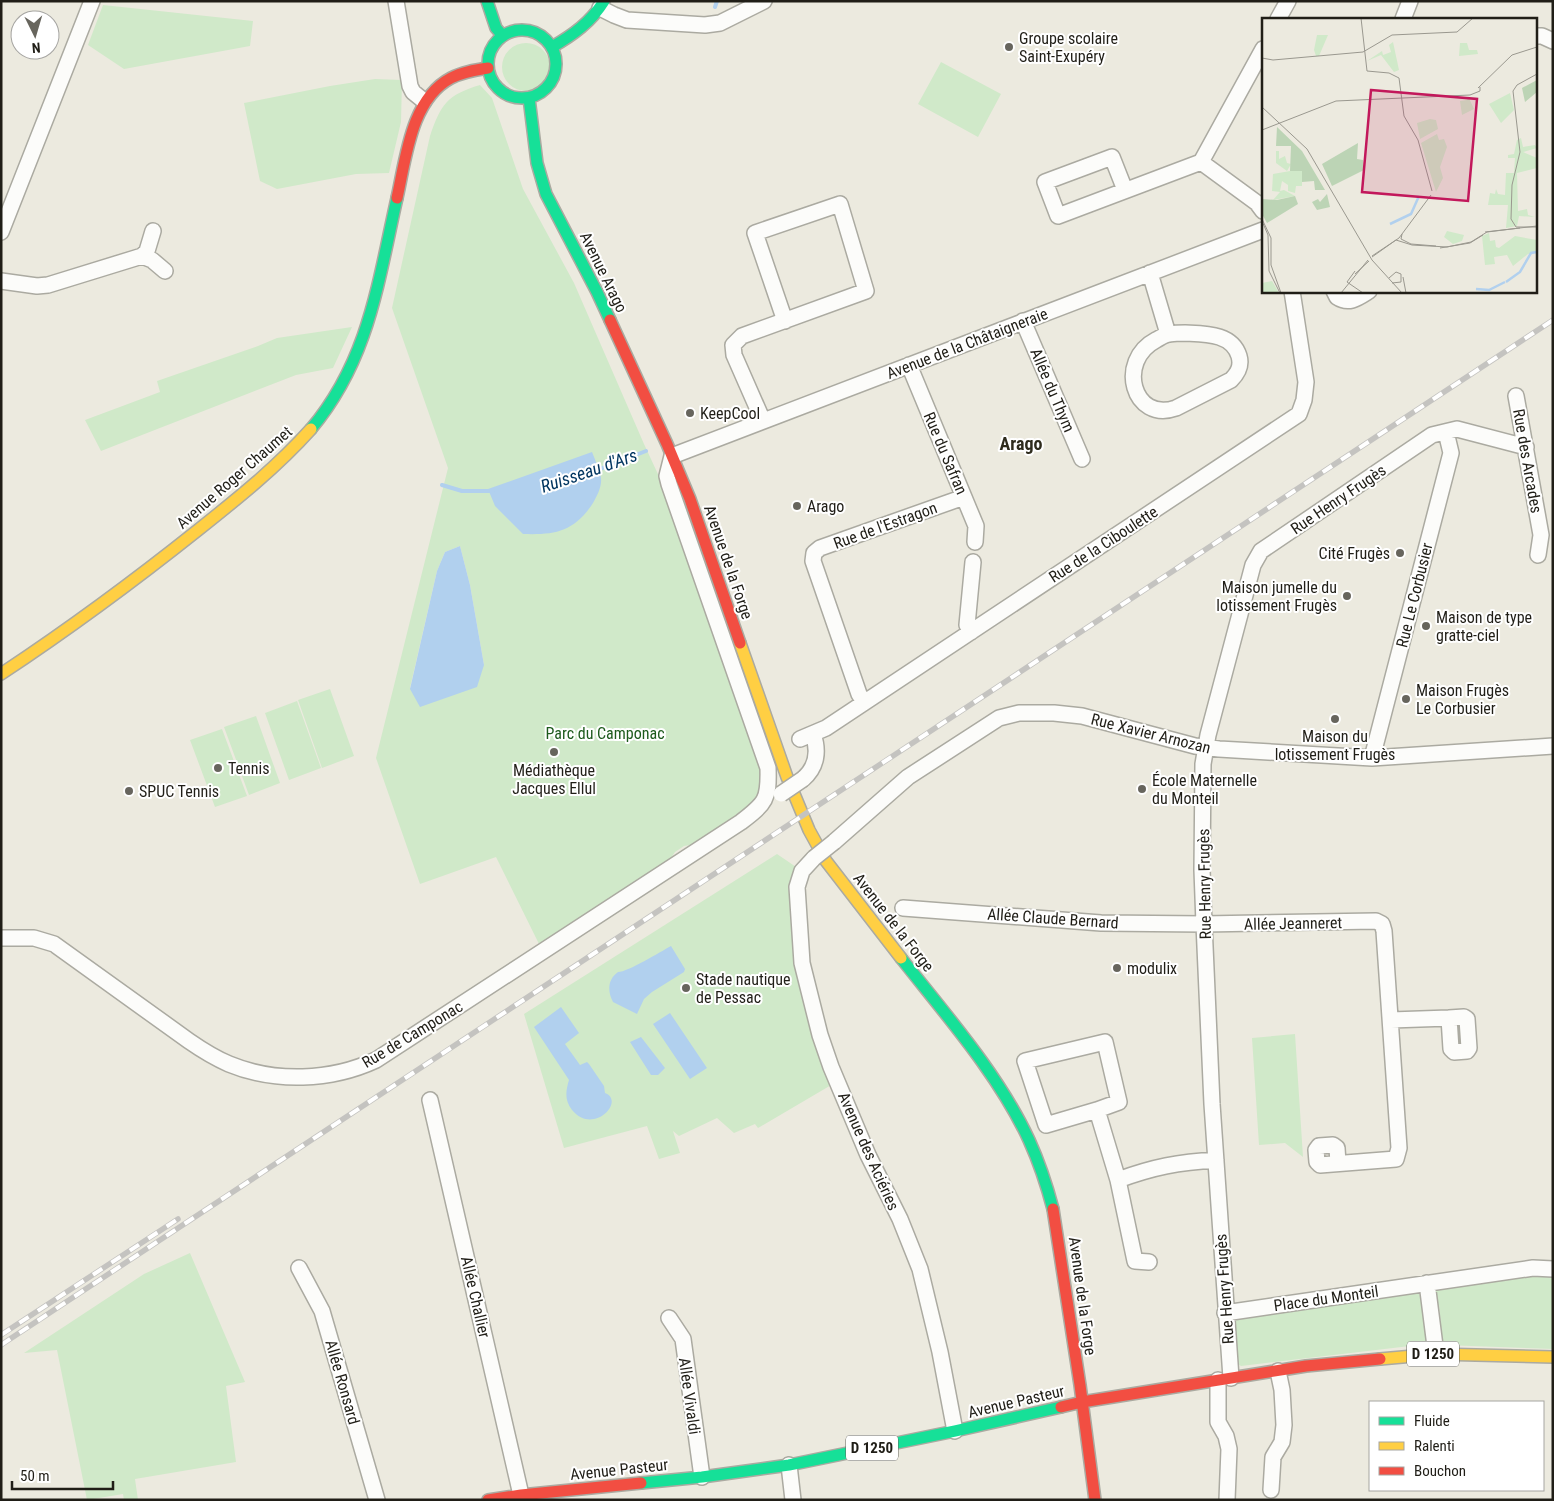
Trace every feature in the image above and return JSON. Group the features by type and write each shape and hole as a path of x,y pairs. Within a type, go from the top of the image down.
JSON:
{"main road":[{"path":"487,1 496,28 503,36"},
{"path":"552,47 584,26 602,4"},
{"path":"516,31 530,31 542,36 552,47 556,57 554,78 543,91 529,98 518,98 507,95 498,88 492,79 488,68 490,54 497,41 503,36 516,31"},
{"name":"Avenue Roger Chaumet","path":"1,674 43,646 158,562 198,530 284,458 325,412 347,377 358,354 369,321 415,120 424,101 434,90 452,77 466,71 488,68"},
{"name":"Avenue Arago","path":"529,98 537,163 546,194 597,292 672,456"},
{"name":"Avenue de la Forge","path":"672,456 690,499 787,778 816,843 826,861 991,1074 1016,1116 1044,1179 1055,1218 1095,1500"},
{"name":"Avenue Pasteur","path":"488,1500 702,1477 789,1465 955,1431 1082,1402 1314,1365 1436,1354 1553,1357"}],"street":[{"path":"1,232 6,207 92,1"},
{"path":"396,1 410,86 413,92 424,101"},
{"path":"602,4 614,15 627,20 705,25 720,23 764,1"},
{"path":"1279,18 1288,1"},
{"path":"1403,18 1410,1"},
{"path":"1536,36 1542,36 1553,41"},
{"path":"1125,190 1112,157 1045,182 1058,216 1201,162 1256,77 1262,53"},
{"path":"1201,162 1256,203 1262,210"},
{"path":"763,421 734,355 733,345 742,336 786,321 866,291 840,204 755,232 786,321"},
{"name":"Avenue de la Châtaigneraie","path":"672,456 1262,230"},
{"path":"1,281 37,286 48,285 142,256 147,251 153,231"},
{"path":"142,256 152,260 165,271"},
{"path":"1150,273 1168,334"},
{"name":"Rue de la Ciboulette","path":"803,778 809,774 816,762 816,746 806,736 826,728 1299,414 1304,400 1306,382 1292,292"},
{"path":"1334,292 1337,297 1345,301 1357,300 1368,292"},
{"name":"Allée du Thym","path":"1024,321 1082,459"},
{"path":"1168,334 1218,336 1233,345 1238,352 1240,368 1231,380 1176,408 1168,411 1155,410 1144,403 1136,392 1132,378 1133,372 1138,357 1144,348 1151,342 1168,334"},
{"name":"Rue du Safran","path":"909,365 976,526 976,542"},
{"name":"Rue des Arcades","path":"1516,396 1541,535 1538,555"},
{"name":"Rue Henry Frugès","path":"1227,1500 1229,1448 1226,1436 1218,1422 1224,1379 1225,1313 1204,924 1202,870 1203,764 1253,565 1262,551 1432,435 1457,429 1526,446"},
{"name":"Rue Le Corbusier","path":"1372,758 1451,453 1446,432"},
{"path":"672,456 667,476 669,484 768,768 774,794"},
{"name":"Rue de l'Estragon","path":"864,702 859,694 813,561 814,553 820,548 964,496"},
{"path":"971,632 967,625 973,562"},
{"name":"Rue Xavier Arnozan","path":"802,871 814,858 908,777 999,718 1019,713 1082,716 1206,748 1372,758 1553,746"},
{"name":"Rue de Camponac","path":"1,938 34,938 54,944 189,1041 210,1055 230,1064 269,1075 308,1077 327,1075 363,1066 376,1060 742,822 774,794 803,778"},
{"name":"Avenue des Aciéries","path":"802,871 796,895 802,963 820,1035 852,1119 900,1219 920,1269 940,1352 955,1431"},
{"name":"Allée Claude Bernard","path":"903,908 1101,923 1204,924"},
{"name":"Allée Jeanneret","path":"1204,924 1376,921 1382,924 1391,1020"},
{"path":"1338,1163 1396,1159 1400,1148 1391,1020 1449,1018"},
{"path":"1105,1042 1119,1102 1097,1110 1046,1125 1025,1061 1105,1042"},
{"name":"Allée Challier","path":"430,1100 521,1495"},
{"path":"1097,1110 1118,1180 1135,1261 1149,1262"},
{"path":"1118,1180 1146,1170 1183,1162 1216,1160"},
{"name":"Allée Ronsard","path":"299,1268 322,1311 377,1500"},
{"name":"Place du Monteil","path":"1225,1313 1533,1268 1553,1269"},
{"path":"1427,1283 1436,1354"},
{"name":"Allée Vivaldi","path":"669,1318 682,1339 702,1477"},
{"path":"1270,1490 1273,1457 1282,1442 1284,1424 1282,1390 1278,1371"},
{"path":"789,1465 793,1500"}],"green space":[{"path":"103,5 253,21 250,46 124,69 88,45"},
{"path":"526,43 535,45 543,50 548,58 550,67 548,76 543,84 535,89 526,91 517,89 509,84 504,76 502,67 504,58 509,50 517,45"},
{"path":"941,62 1001,94 978,137 918,104"},
{"path":"375,79 402,80 401,122 389,173 356,174 277,189 260,181 244,103"},
{"name":"Parc du Camponac","path":"480,85 492,98 523,189 574,283 663,485 763,774 759,793 748,809 697,844 684,846 675,852 667,864 617,896 606,900 597,909 540,946 496,857 420,884 376,758 448,468 392,308 430,136 442,108 453,97","holes":["460,546 470,585 484,665 410,688 437,571 445,552"]},
{"path":"352,327 333,368 296,375 101,451 85,420 160,392 157,381 277,338"},
{"name":"Tennis","path":"330,689 354,756 322,768 298,700"},
{"name":"Tennis","path":"297,701 321,768 289,780 265,713"},
{"name":"Tennis","path":"256,716 280,783 249,795 224,727"},
{"name":"Tennis","path":"222,729 247,796 215,807 190,740"},
{"name":"Stade nautique de Pessac","path":"777,854 802,871 802,963 838,1081 758,1128 755,1124 734,1133 717,1118 679,1136 673,1131 680,1153 659,1159 647,1126 564,1148 524,1014"},
{"path":"1295,1034 1303,1157 1285,1143 1259,1145 1252,1038"},
{"path":"190,1253 245,1382 226,1386 236,1462 135,1479 138,1500 124,1500 123,1494 87,1500 57,1350 24,1353 144,1274"},
{"path":"1531,1274 1553,1276 1553,1349 1444,1345 1438,1338 1442,1337 1439,1305 1435,1305 1434,1292 1440,1288"},
{"path":"1414,1292 1418,1293 1424,1300 1429,1341 1427,1344 1241,1366 1238,1364 1234,1323 1239,1318"}],"water":[{"path":"592,452 599,468 600,488 586,513 571,526 545,534 523,534 495,506 488,489"},
{"path":"460,546 470,585 484,665 477,687 420,707 410,689 437,571 445,552"},
{"path":"671,946 685,969 684,972 644,999 637,1014 613,1002 610,994 610,982 618,972 636,965"},
{"path":"561,1007 579,1033 565,1044 580,1065 587,1062 589,1064 604,1086 605,1093 610,1097 612,1103 604,1114 597,1118 580,1117 569,1106 567,1091 569,1080 534,1027"},
{"path":"670,1013 707,1068 690,1079 653,1024"},
{"path":"641,1037 665,1068 658,1075 651,1075 630,1042"}],"waterway":[{"name":"Ruisseau d'Ars","path":"715,7 717,1"},
{"name":"Ruisseau d'Ars","path":"595,471 646,451"},
{"name":"Ruisseau d'Ars","path":"442,485 462,491 493,491"}],"railway":[{"path":"1,1345 1553,320"},
{"path":"1,1335 178,1219"}],"traffic: fast":[{"path":"487,1 496,28 503,36"},
{"path":"552,47 581,27 599,9 604,1"},
{"path":"522,30 535,33 546,40 553,51 556,64 553,77 546,88 535,95 522,98 509,95 498,88 491,77 488,64 491,51 498,40 509,33 522,30"},
{"path":"529,98 537,163 546,194 610,320"},
{"path":"311,429 331,403 359,348 377,290 397,198"},
{"path":"901,958 971,1046 1003,1092 1033,1148 1053,1209"},
{"path":"641,1483 789,1465 1061,1407"}],"traffic: slow":[{"path":"1,674 150,568 271,469 311,429"},
{"path":"740,643 787,777 809,830 826,861 901,958"},
{"path":"1380,1359 1436,1354 1553,1357"}],"traffic: jam":[{"path":"397,198 412,131 427,100 451,78 473,70 488,68"},
{"path":"610,320 690,499 740,643"},
{"path":"1053,1209 1080,1385 1095,1500"},
{"path":"1061,1407 1306,1366 1380,1359"},
{"path":"488,1500 641,1483"}],"place":[{"name":"Groupe scolaire Saint-Exupéry","path":"1009,47"},
{"name":"KeepCool","path":"690,413"},
{"name":"Arago","path":"797,506"},
{"name":"Cité Frugès","path":"1400,553"},
{"name":"Maison jumelle du lotissement Frugès","path":"1347,596"},
{"name":"Maison de type gratte-ciel","path":"1426,626"},
{"name":"Maison Frugès Le Corbusier","path":"1406,699"},
{"name":"Maison du lotissement Frugès","path":"1335,719"},
{"name":"Médiathèque Jacques Ellul","path":"554,752"},
{"name":"Tennis","path":"218,768"},
{"name":"École Maternelle du Monteil","path":"1142,789"},
{"name":"SPUC Tennis","path":"129,791"},
{"name":"modulix","path":"1117,968"},
{"name":"Stade nautique de Pessac","path":"686,988"}],"district":[{"name":"Arago","path":"1021,444"}]}
